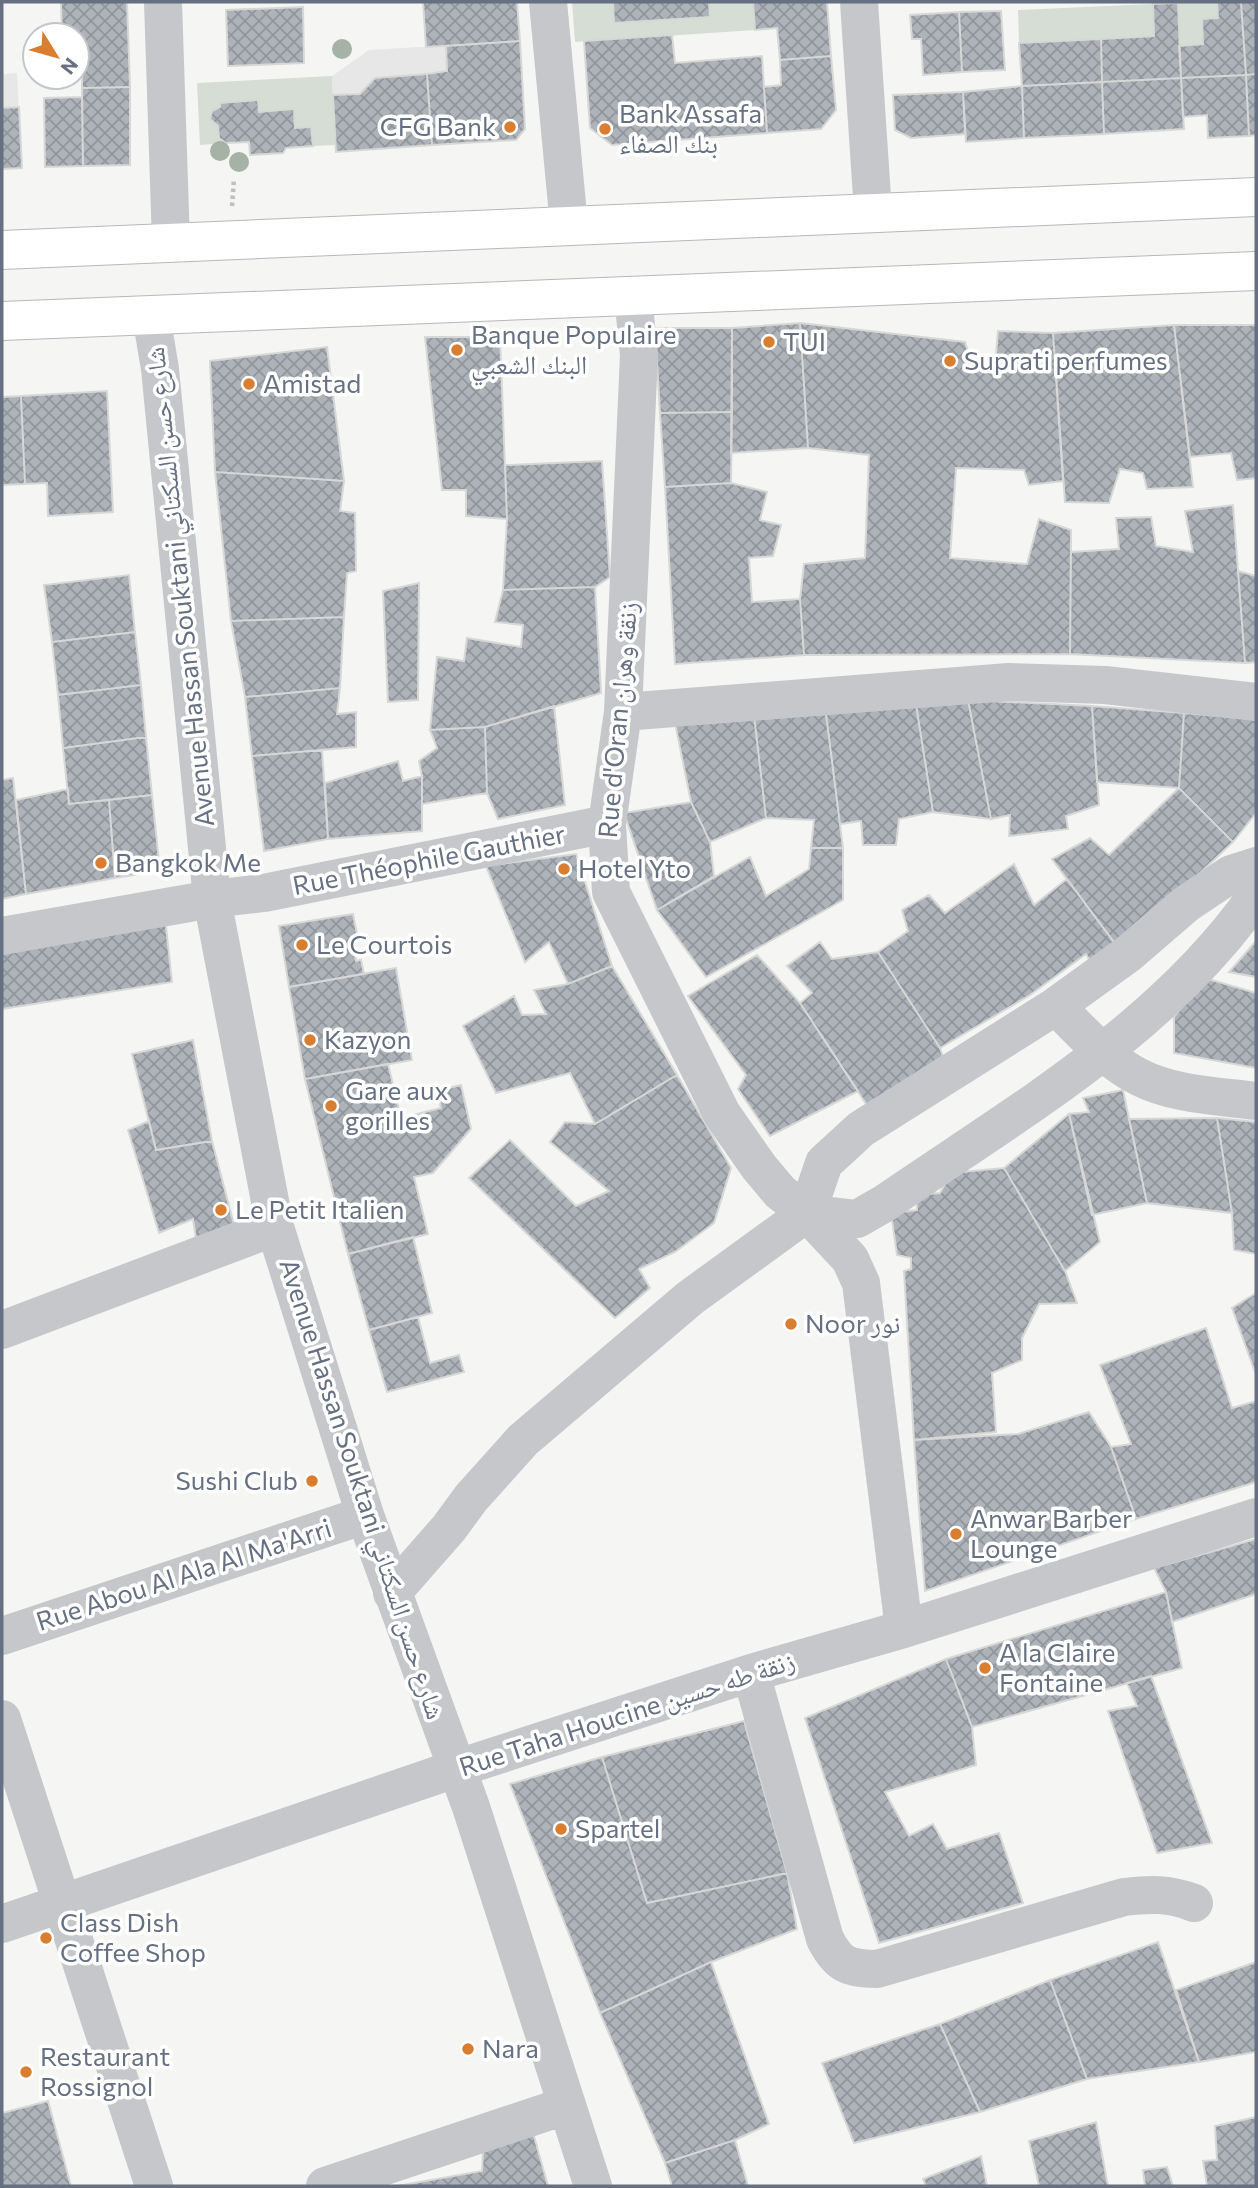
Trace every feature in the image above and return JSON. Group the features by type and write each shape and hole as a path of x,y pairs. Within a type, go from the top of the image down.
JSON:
{"main road":[{"path":"2,250 1256,197"},
{"path":"2,321 1256,271"}],"street":[{"path":"163,2 171,243"},
{"path":"548,2 569,226"},
{"path":"859,2 873,212"},
{"name":"Rue d'Oran زنقة وهران","path":"633,296 639,355 623,712 607,824 611,891 722,1114 758,1167 780,1192 807,1213 850,1259 860,1283 904,1629"},
{"name":"Avenue Hassan Souktani شارع حسن السكتاني","path":"151,315 160,369 212,899 275,1227 365,1515 471,1807 565,2106 593,2186"},
{"path":"623,712 1009,682 1105,685 1256,702"},
{"name":"Rue Théophile Gauthier","path":"2,936 212,899 264,893 607,824"},
{"path":"392,1592 523,1440 690,1298 807,1213 824,1163 837,1149 862,1129 1056,1006 1128,954 1186,904 1231,874 1256,866"},
{"path":"807,1213 857,1219 1103,1052 1148,1014 1204,958 1244,914 1256,896"},
{"path":"1056,1006 1103,1052 1139,1077 1179,1090 1256,1101"},
{"path":"2,1330 275,1227"},
{"name":"Rue Abou Al Ala Al Ma'Arri","path":"2,1636 365,1515"},
{"name":"Rue Taha Houcine زنقة طه حسين","path":"3,1926 62,1902 455,1769 751,1673 904,1629 1256,1517"},
{"path":"751,1673 825,1939 833,1954 845,1965 877,1969 1124,1897 1154,1893 1175,1895 1194,1903"},
{"path":"2,1719 154,2186"},
{"path":"326,2186 565,2106"}],"shaded area":[{"path":"572,2 613,2 615,23 710,17 709,2 753,2 755,30 575,42"},
{"path":"1217,2 1218,18 1202,19 1203,44 1179,46 1178,3"},
{"path":"1153,4 1154,36 1019,43 1018,10"},
{"path":"520,41 525,129 516,140 336,152 332,76 369,50"},
{"path":"17,73 22,168 2,169 2,74"},
{"path":"332,76 335,145 313,146 311,127 295,128 293,109 259,112 257,100 220,104 220,107 212,111 210,119 218,126 220,138 226,143 200,145 197,83"}],"building":[{"path":"61,2 127,2 130,87 91,88 91,21 62,21"},
{"path":"423,2 517,2 520,41 426,47"},
{"path":"613,2 709,2 710,17 614,23"},
{"path":"753,2 827,2 831,56 780,60 777,28 755,30"},
{"path":"1217,2 1241,2 1246,75 1181,78 1179,46 1203,44 1202,19 1218,18"},
{"path":"1241,2 1256,2 1256,74 1246,75"},
{"path":"1178,3 1181,78 1102,82 1101,39 1154,36 1153,4"},
{"path":"303,7 304,63 228,66 226,10"},
{"path":"1001,11 1005,70 962,72 959,12"},
{"path":"959,12 962,72 923,75 921,39 912,39 910,15"},
{"path":"672,35 675,63 762,56 767,133 612,145 590,128 584,41"},
{"path":"1101,39 1102,82 1022,86 1019,43"},
{"path":"520,41 525,129 516,140 432,145 427,74 447,71 446,46"},
{"path":"831,56 836,110 821,129 767,133 764,87 781,85 780,60"},
{"path":"427,74 432,145 336,152 333,95 360,94 375,78"},
{"path":"1256,74 1256,135 1249,136 1246,75"},
{"path":"1246,75 1249,136 1208,138 1207,115 1183,117 1181,78"},
{"path":"1181,78 1184,129 1104,134 1102,82"},
{"path":"1102,82 1104,134 1024,138 1022,86"},
{"path":"1022,86 1024,138 966,142 963,92"},
{"path":"130,87 130,165 83,166 82,91 91,91 91,88"},
{"path":"963,92 965,134 911,138 895,130 893,95"},
{"path":"82,97 83,166 45,167 44,98"},
{"path":"258,100 259,112 294,109 295,128 311,127 313,146 286,148 283,153 250,155 249,142 226,143 219,138 218,126 210,119 212,111 220,107 220,103"},
{"path":"19,107 22,168 2,169 2,108"},
{"path":"800,323 808,448 731,453 732,328"},
{"path":"800,323 965,342 972,363 995,367 998,331 1053,333 1063,481 1029,485 1024,470 956,468 950,558 1027,564 1039,519 1071,530 1070,654 804,655 800,599 804,564 865,558 869,455 808,448"},
{"path":"1174,325 1256,325 1256,478 1237,480 1231,453 1190,457"},
{"path":"1174,325 1193,487 1147,489 1143,473 1120,469 1109,503 1065,502 1053,333"},
{"path":"655,328 732,328 732,412 660,413"},
{"path":"425,337 500,337 507,519 466,516 466,490 442,490"},
{"path":"327,347 344,481 215,472 210,361"},
{"path":"107,391 113,512 48,516 47,483 25,484 21,396"},
{"path":"21,396 25,484 2,485 2,397"},
{"path":"732,412 731,483 665,487 660,413"},
{"path":"602,461 610,577 595,587 503,590 507,519 505,465"},
{"path":"215,472 344,481 340,511 355,513 356,571 347,573 344,617 231,621"},
{"path":"731,483 767,492 760,520 781,525 773,556 749,558 752,602 800,599 804,655 675,664 665,487"},
{"path":"1233,505 1245,663 1070,654 1071,552 1119,549 1116,518 1151,517 1156,546 1193,552 1185,511"},
{"path":"1238,571 1256,576 1256,662 1245,663"},
{"path":"129,575 135,632 52,642 44,585"},
{"path":"419,583 418,700 388,702 383,591"},
{"path":"595,587 601,693 485,727 430,730 437,657 464,661 467,638 521,647 523,625 495,622 503,590"},
{"path":"344,617 340,688 245,697 231,621"},
{"path":"135,632 141,685 58,695 52,642"},
{"path":"141,685 146,737 63,748 58,695"},
{"path":"340,688 337,714 356,712 356,747 252,756 245,697"},
{"path":"915,698 933,812 899,819 896,845 863,845 861,821 840,824 826,714"},
{"path":"915,698 968,700 991,819 933,812"},
{"path":"968,700 1092,706 1099,805 1066,816 1068,829 1009,836 1010,815 991,819"},
{"path":"554,706 565,805 498,819 487,793 485,727"},
{"path":"1092,706 1184,713 1179,788 1097,782"},
{"path":"1184,713 1256,719 1256,813 1233,842 1179,788"},
{"path":"826,714 843,848 811,848 814,820 766,818 754,715"},
{"path":"754,715 766,818 710,842 691,802 675,723"},
{"path":"485,727 487,793 422,804 419,761 437,748 430,730"},
{"path":"146,737 152,795 69,804 63,748"},
{"path":"322,750 328,839 264,851 252,756"},
{"path":"398,761 403,781 422,776 422,831 328,839 325,783"},
{"path":"13,778 26,894 2,899 2,780"},
{"path":"1179,788 1233,842 1119,949 1052,859 1090,838 1109,855"},
{"path":"68,789 69,804 109,800 115,878 26,894 16,800"},
{"path":"152,795 160,871 115,878 109,800"},
{"path":"691,802 710,842 714,876 657,910 624,813"},
{"path":"811,848 843,848 843,900 706,977 657,910 750,857 766,896 809,869"},
{"path":"576,854 612,966 568,984 549,942 525,962 486,866"},
{"path":"1014,864 1034,905 1067,879 1119,949 1096,972 1086,954 1030,995 940,1048 878,952 908,931 902,910 929,895 945,913"},
{"path":"353,914 358,939 352,940 356,961 361,960 364,974 289,987 279,926"},
{"path":"165,917 172,982 2,1009 2,948"},
{"path":"1256,941 1256,977 1229,972"},
{"path":"820,942 832,959 878,952 940,1048 946,1065 870,1110 800,1003 812,993 787,966"},
{"path":"757,955 800,1003 858,1091 770,1136 738,1089 746,1075 688,996"},
{"path":"612,966 677,1075 595,1124 570,1073 496,1093 463,1026 514,996 522,1015 546,1014 534,990 568,984"},
{"path":"396,968 412,1060 305,1079 289,987"},
{"path":"1205,978 1256,993 1256,1068 1174,1053 1174,1017"},
{"path":"193,1040 212,1141 156,1150 132,1054"},
{"path":"388,1064 401,1118 441,1108 437,1091 461,1085 471,1129 433,1173 414,1177 428,1234 348,1254 305,1079"},
{"path":"677,1075 731,1168 714,1223 675,1252 639,1269 650,1288 615,1318 469,1178 510,1140 576,1206 609,1191 550,1142 565,1122 595,1124"},
{"path":"1123,1090 1147,1203 1092,1215 1069,1114 1089,1112 1083,1098"},
{"path":"1069,1114 1100,1242 1065,1271 1004,1168"},
{"path":"1217,1118 1232,1213 1147,1203 1129,1119"},
{"path":"1217,1118 1256,1122 1256,1254 1234,1250 1232,1213"},
{"path":"149,1121 156,1150 212,1141 234,1225 196,1239 193,1219 159,1233 128,1130"},
{"path":"1004,1168 1065,1271 1077,1303 1039,1304 1022,1338 1022,1360 992,1373 996,1432 914,1440 904,1271 911,1269 911,1258 897,1255 891,1213 917,1210 916,1195 940,1193 951,1173"},
{"path":"413,1237 432,1313 369,1330 348,1254"},
{"path":"1256,1293 1256,1375 1232,1308"},
{"path":"418,1317 430,1363 459,1355 464,1372 387,1392 369,1330"},
{"path":"1206,1328 1232,1408 1256,1401 1256,1482 1136,1519 1111,1447 1131,1444 1100,1365"},
{"path":"1089,1412 1111,1447 1136,1519 925,1591 914,1440 1018,1434"},
{"path":"1256,1539 1256,1594 1172,1622 1166,1592 1154,1568"},
{"path":"1166,1592 1182,1668 972,1727 946,1659"},
{"path":"946,1659 972,1727 976,1765 885,1792 909,1836 933,1824 947,1849 999,1833 1023,1903 879,1943 805,1718"},
{"path":"1151,1676 1212,1843 1157,1853 1108,1711 1137,1706 1127,1683"},
{"path":"744,1721 787,1873 647,1903 602,1757"},
{"path":"602,1757 647,1903 787,1873 797,1929 711,1962 600,2013 510,1784"},
{"path":"1158,1942 1199,2062 1087,2079 1050,1980"},
{"path":"711,1962 769,2124 735,2140 665,2163 600,2013"},
{"path":"1256,1962 1256,2052 1199,2062 1176,1990"},
{"path":"1050,1980 1087,2079 980,2112 940,2024"},
{"path":"940,2024 980,2112 854,2143 822,2063"},
{"path":"48,2101 71,2186 2,2186 2,2113"},
{"path":"1256,2117 1256,2186 1207,2186 1203,2161 1217,2160 1215,2126"},
{"path":"1096,2122 1108,2186 1039,2186 1029,2141"},
{"path":"532,2129 548,2186 397,2186 482,2171 483,2150"},
{"path":"735,2140 748,2186 672,2186 665,2163"},
{"path":"981,2156 987,2186 926,2186 923,2179"},
{"path":"1167,2167 1173,2186 1145,2186 1143,2170"}],"place":[{"name":"CFG Bank","path":"510,127"},
{"name":"Bank Assafa بنك الصفاء","path":"605,129"},
{"name":"TUI","path":"769,342"},
{"name":"Banque Populaire البنك الشعبي","path":"457,350"},
{"name":"Suprati perfumes","path":"950,361"},
{"name":"Amistad","path":"249,384"},
{"name":"Bangkok Me","path":"101,863"},
{"name":"Hotel Yto","path":"564,869"},
{"name":"Le Courtois","path":"302,945"},
{"name":"Kazyon","path":"310,1040"},
{"name":"Gare aux gorilles","path":"331,1106"},
{"name":"Le Petit Italien","path":"221,1210"},
{"name":"Noor نور","path":"791,1324"},
{"name":"Sushi Club","path":"312,1481"},
{"name":"Anwar Barber Lounge","path":"956,1534"},
{"name":"A la Claire Fontaine","path":"985,1668"},
{"name":"Spartel","path":"561,1829"},
{"name":"Class Dish Coffee Shop","path":"46,1938"},
{"name":"Nara","path":"468,2049"},
{"name":"Restaurant Rossignol","path":"26,2072"}]}
